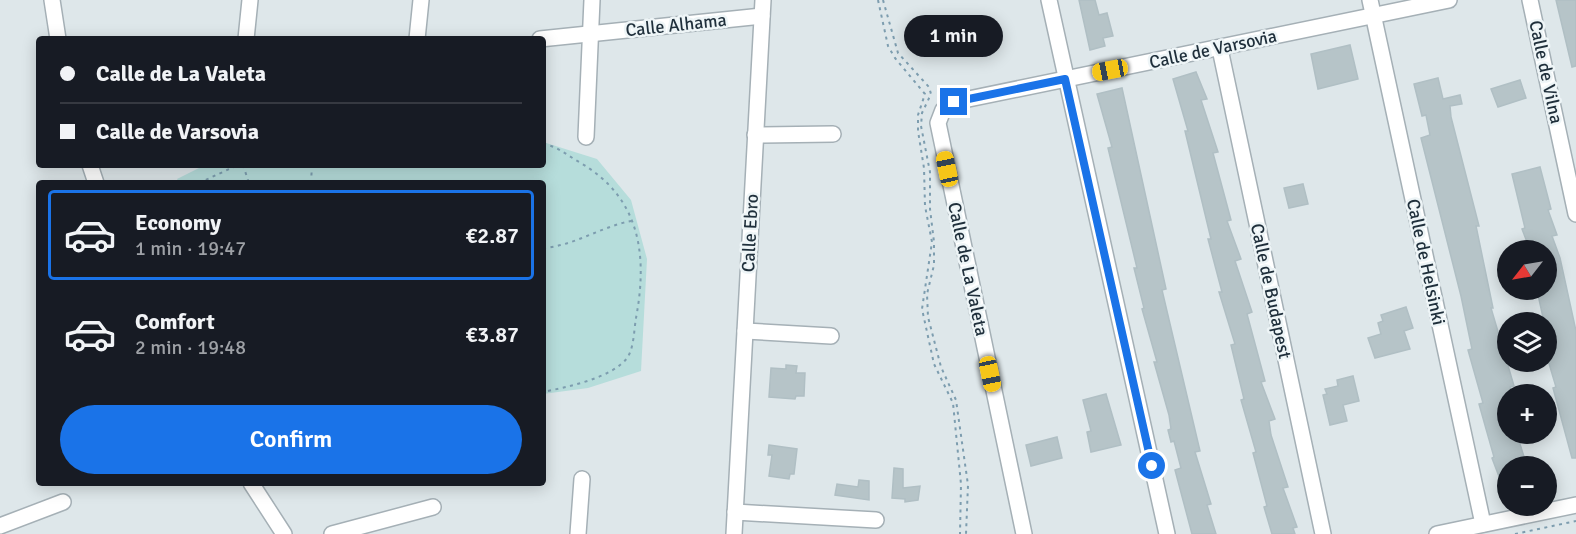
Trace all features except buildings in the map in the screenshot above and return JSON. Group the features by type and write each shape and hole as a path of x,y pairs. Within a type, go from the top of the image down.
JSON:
{"street":[{"path":"52,0 58,36"},
{"path":"246,36 250,0"},
{"path":"417,36 421,0"},
{"path":"586,136 592,0"},
{"name":"Calle Ebro","path":"734,534 762,0"},
{"path":"1049,0 1167,534"},
{"name":"Calle de Varsovia","path":"943,110 954,102 1220,49 1371,8 1449,0"},
{"name":"Calle de Vilna","path":"1530,0 1576,214"},
{"name":"Calle de Helsinki","path":"1371,8 1483,524"},
{"name":"Calle Alhama","path":"546,38 762,16"},
{"name":"Calle de Budapest","path":"1220,49 1323,534"},
{"name":"Calle de La Valeta","path":"943,110 938,123 1024,534"},
{"path":"755,135 833,134"},
{"path":"745,331 831,336"},
{"path":"578,534 582,479"},
{"path":"253,486 284,534"},
{"path":"0,526 63,502"},
{"path":"1437,534 1576,505"},
{"path":"332,534 433,507"},
{"path":"735,512 876,520"}],"path":[{"path":"878,0 888,46 904,70 926,94 918,115 918,131 924,168 925,206 932,242 921,309 934,364 953,403 961,484 960,534"},
{"path":"883,0 898,53 929,87 931,94 922,113 921,126 930,172 930,209 934,242 934,265 927,294 928,317 941,368 956,400 968,485 966,534"},
{"path":"546,145 554,146 598,173 619,193 632,220 642,255 639,301 629,357 618,366 576,385 546,391"},
{"path":"206,180 232,168"},
{"path":"546,248 561,247 608,225 632,220"},
{"path":"1515,534 1576,521"}],"green space":[{"path":"546,143 597,159 631,200 647,259 641,371 588,388 546,394 546,180 177,179 199,168 546,168"}],"route":[{"path":"954,102 1065,79 1152,466"}]}
